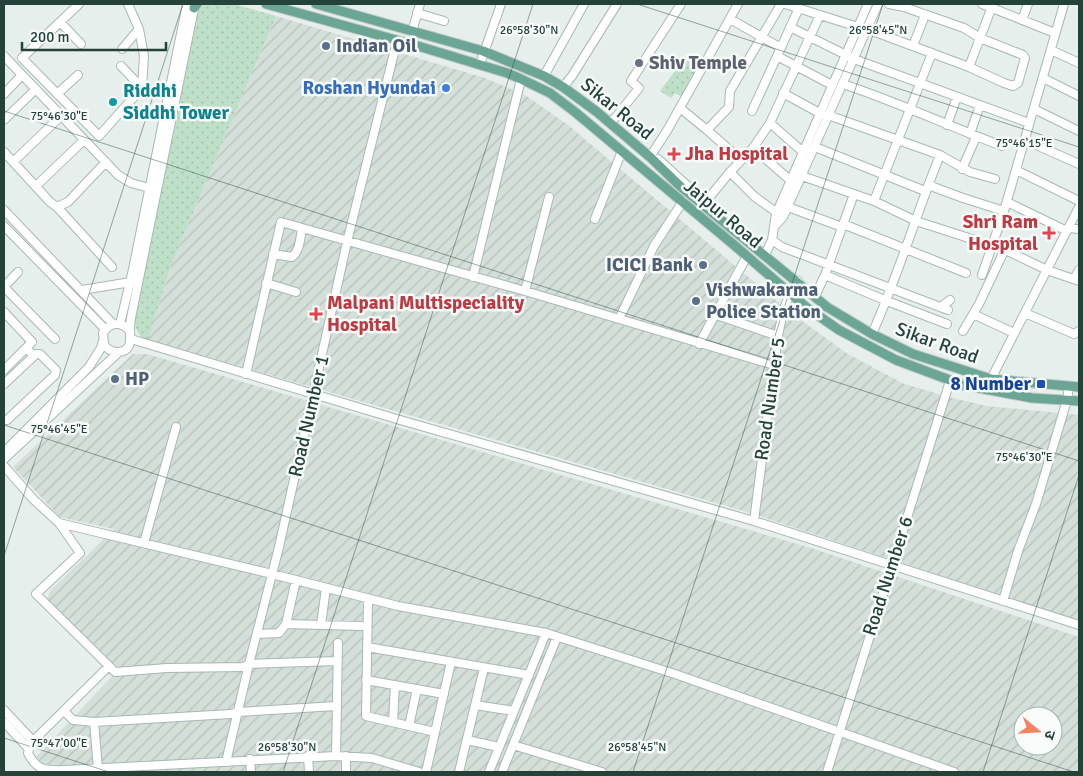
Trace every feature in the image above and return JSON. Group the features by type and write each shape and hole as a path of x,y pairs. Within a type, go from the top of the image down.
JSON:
{"main road":[{"name":"Jaipur Road","path":"266,4 480,64 521,78 559,99 683,201 817,316 858,341 896,360 963,385 1009,394 1079,401"},
{"name":"Sikar Road","path":"316,4 334,6 484,50 545,74 564,85 611,121 747,241 815,296 851,323 872,334 913,354 971,374 991,379 1079,387"}],"street":[{"path":"9,65 22,58 79,4"},
{"path":"36,186 87,143 99,136 142,88 144,56 139,29 128,4"},
{"path":"413,30 420,4"},
{"path":"480,64 501,4"},
{"path":"545,74 584,4"},
{"path":"564,85 617,4"},
{"path":"611,121 639,88 631,81 682,4"},
{"path":"651,156 738,4"},
{"path":"707,130 729,107 730,91 781,4"},
{"path":"785,4 858,27"},
{"path":"774,227 783,217 788,207 803,152 868,4"},
{"path":"765,255 772,240 776,212 814,147 878,4"},
{"path":"867,29 969,67 1004,83 1013,86 1020,80 1024,55 980,38 964,28 925,15 905,5 889,4"},
{"path":"982,4 993,6 1022,20 1055,32"},
{"path":"1022,20 1028,4"},
{"path":"982,275 1007,202 1043,78 1051,50 1060,4"},
{"path":"4,459 119,352 128,348 131,340 130,331 168,95 193,5"},
{"path":"105,329 116,324 131,282 193,5"},
{"path":"969,67 993,6"},
{"path":"752,111 799,8"},
{"path":"417,13 444,21"},
{"path":"705,204 730,172 753,148 770,123 820,15"},
{"path":"913,46 925,15"},
{"path":"730,19 781,48"},
{"path":"60,22 81,44"},
{"path":"790,28 854,59 1029,123"},
{"path":"122,49 139,29"},
{"name":"Road Number 1","path":"226,762 314,394 347,242 397,41"},
{"path":"1051,50 1079,62"},
{"path":"874,201 932,53"},
{"path":"4,56 9,65 22,75 124,179 153,189"},
{"path":"777,56 832,85"},
{"path":"22,58 99,136"},
{"path":"121,66 142,88 168,95"},
{"path":"4,94 22,75"},
{"path":"57,94 78,75"},
{"path":"473,278 521,78"},
{"path":"1043,78 1079,96"},
{"path":"843,84 1002,146"},
{"path":"4,120 36,89"},
{"path":"783,93 820,114 898,140 940,156 962,168 995,179"},
{"path":"948,125 957,96"},
{"path":"962,168 973,136 980,105"},
{"path":"680,108 741,160"},
{"path":"1034,109 1079,132"},
{"path":"13,162 61,116"},
{"path":"770,123 803,152"},
{"path":"1025,140 1079,164"},
{"path":"814,147 884,175 1004,211"},
{"path":"753,148 796,177 874,201 916,221 978,241"},
{"path":"595,219 622,151"},
{"path":"4,152 112,267"},
{"path":"872,334 887,302 940,156"},
{"path":"57,207 68,202 106,162"},
{"path":"1016,170 1079,201"},
{"path":"730,172 755,197 776,212"},
{"path":"815,296 825,275 854,194"},
{"path":"525,291 549,197"},
{"path":"619,319 654,246 683,201"},
{"path":"1007,202 1068,229 1079,229"},
{"path":"788,207 906,248 942,265 966,273"},
{"path":"991,379 1079,207"},
{"path":"4,211 116,324 125,326 130,331"},
{"path":"246,374 281,222 473,278 525,291 774,365"},
{"path":"4,226 7,233 105,329"},
{"path":"273,254 294,256 302,229"},
{"path":"772,240 782,247 891,290 944,308 950,300"},
{"path":"993,244 1047,270 1077,280 1079,270"},
{"path":"964,331 1005,249"},
{"path":"699,344 746,256"},
{"path":"18,272 4,287 55,339"},
{"path":"825,275 887,302 947,324"},
{"name":"Road Number 5","path":"754,521 778,336 783,309 789,292 798,281"},
{"path":"82,290 131,282"},
{"path":"266,283 296,292"},
{"path":"1025,312 1074,334 1079,331"},
{"path":"714,314 778,336"},
{"path":"973,314 1014,333"},
{"path":"6,319 24,333 61,371"},
{"path":"24,333 37,322"},
{"path":"4,452 89,367 101,348 105,329"},
{"path":"131,340 754,521 1079,625"},
{"path":"103,341 108,349 113,352 119,352"},
{"path":"4,370 32,342"},
{"path":"26,348 34,356"},
{"path":"4,383 36,354 40,354 56,370 55,375 8,420 4,420"},
{"name":"Road Number 6","path":"827,772 950,381"},
{"path":"1002,601 1036,504 1068,400 1069,386"},
{"path":"144,542 176,427"},
{"path":"4,466 34,499 60,523 80,553 36,594 115,672 337,661"},
{"path":"60,523 424,612 546,633 675,674 954,772"},
{"path":"256,634 279,633 286,624 296,580"},
{"path":"321,625 326,588"},
{"path":"368,599 366,716 435,732"},
{"path":"286,624 362,626"},
{"path":"489,772 546,633"},
{"path":"502,772 557,637"},
{"path":"336,756 338,643"},
{"path":"367,647 529,675"},
{"path":"426,772 451,662"},
{"path":"109,666 30,744 28,753 31,760 43,770 135,770 308,756 346,756 372,758 419,772"},
{"path":"459,772 484,668"},
{"path":"366,680 444,694"},
{"path":"393,722 395,686"},
{"path":"409,726 417,689"},
{"path":"475,705 514,711"},
{"path":"64,711 73,720 94,722 336,706"},
{"path":"4,710 33,741"},
{"path":"4,722 29,749"},
{"path":"94,722 98,769"},
{"path":"467,740 499,747"},
{"path":"513,746 602,772"},
{"path":"308,756 310,772"},
{"path":"346,756 346,772"},
{"path":"250,760 251,772"},
{"path":"391,772 394,764"}],"shaded area":[{"path":"276,16 485,78 525,95 568,125 791,313 848,354 902,383 987,406 1079,415 1079,621 747,512 148,340 171,265"},
{"path":"133,354 147,354 811,548 1079,637 1079,772 40,772 43,764 36,757 119,669 47,599 50,591 114,529 60,517 13,467"}],"green space":[{"path":"200,4 234,4 276,16 171,265 148,340 141,337 137,332 135,319"},
{"path":"685,58 700,68 684,98 675,93 671,98 660,91"}],"place":[{"name":"Indian Oil","path":"326,46"},
{"name":"Shiv Temple","path":"639,63"},
{"name":"Roshan Hyundai","path":"446,88"},
{"name":"Riddhi Siddhi Tower","path":"113,102"},
{"name":"Jha Hospital","path":"674,154"},
{"name":"Shri Ram Hospital","path":"1049,233"},
{"name":"ICICI Bank","path":"703,265"},
{"name":"Vishwakarma Police Station","path":"696,301"},
{"name":"Malpani Multispeciality Hospital","path":"316,314"},
{"name":"HP","path":"115,379"},
{"name":"8 Number","path":"1041,384"}]}
